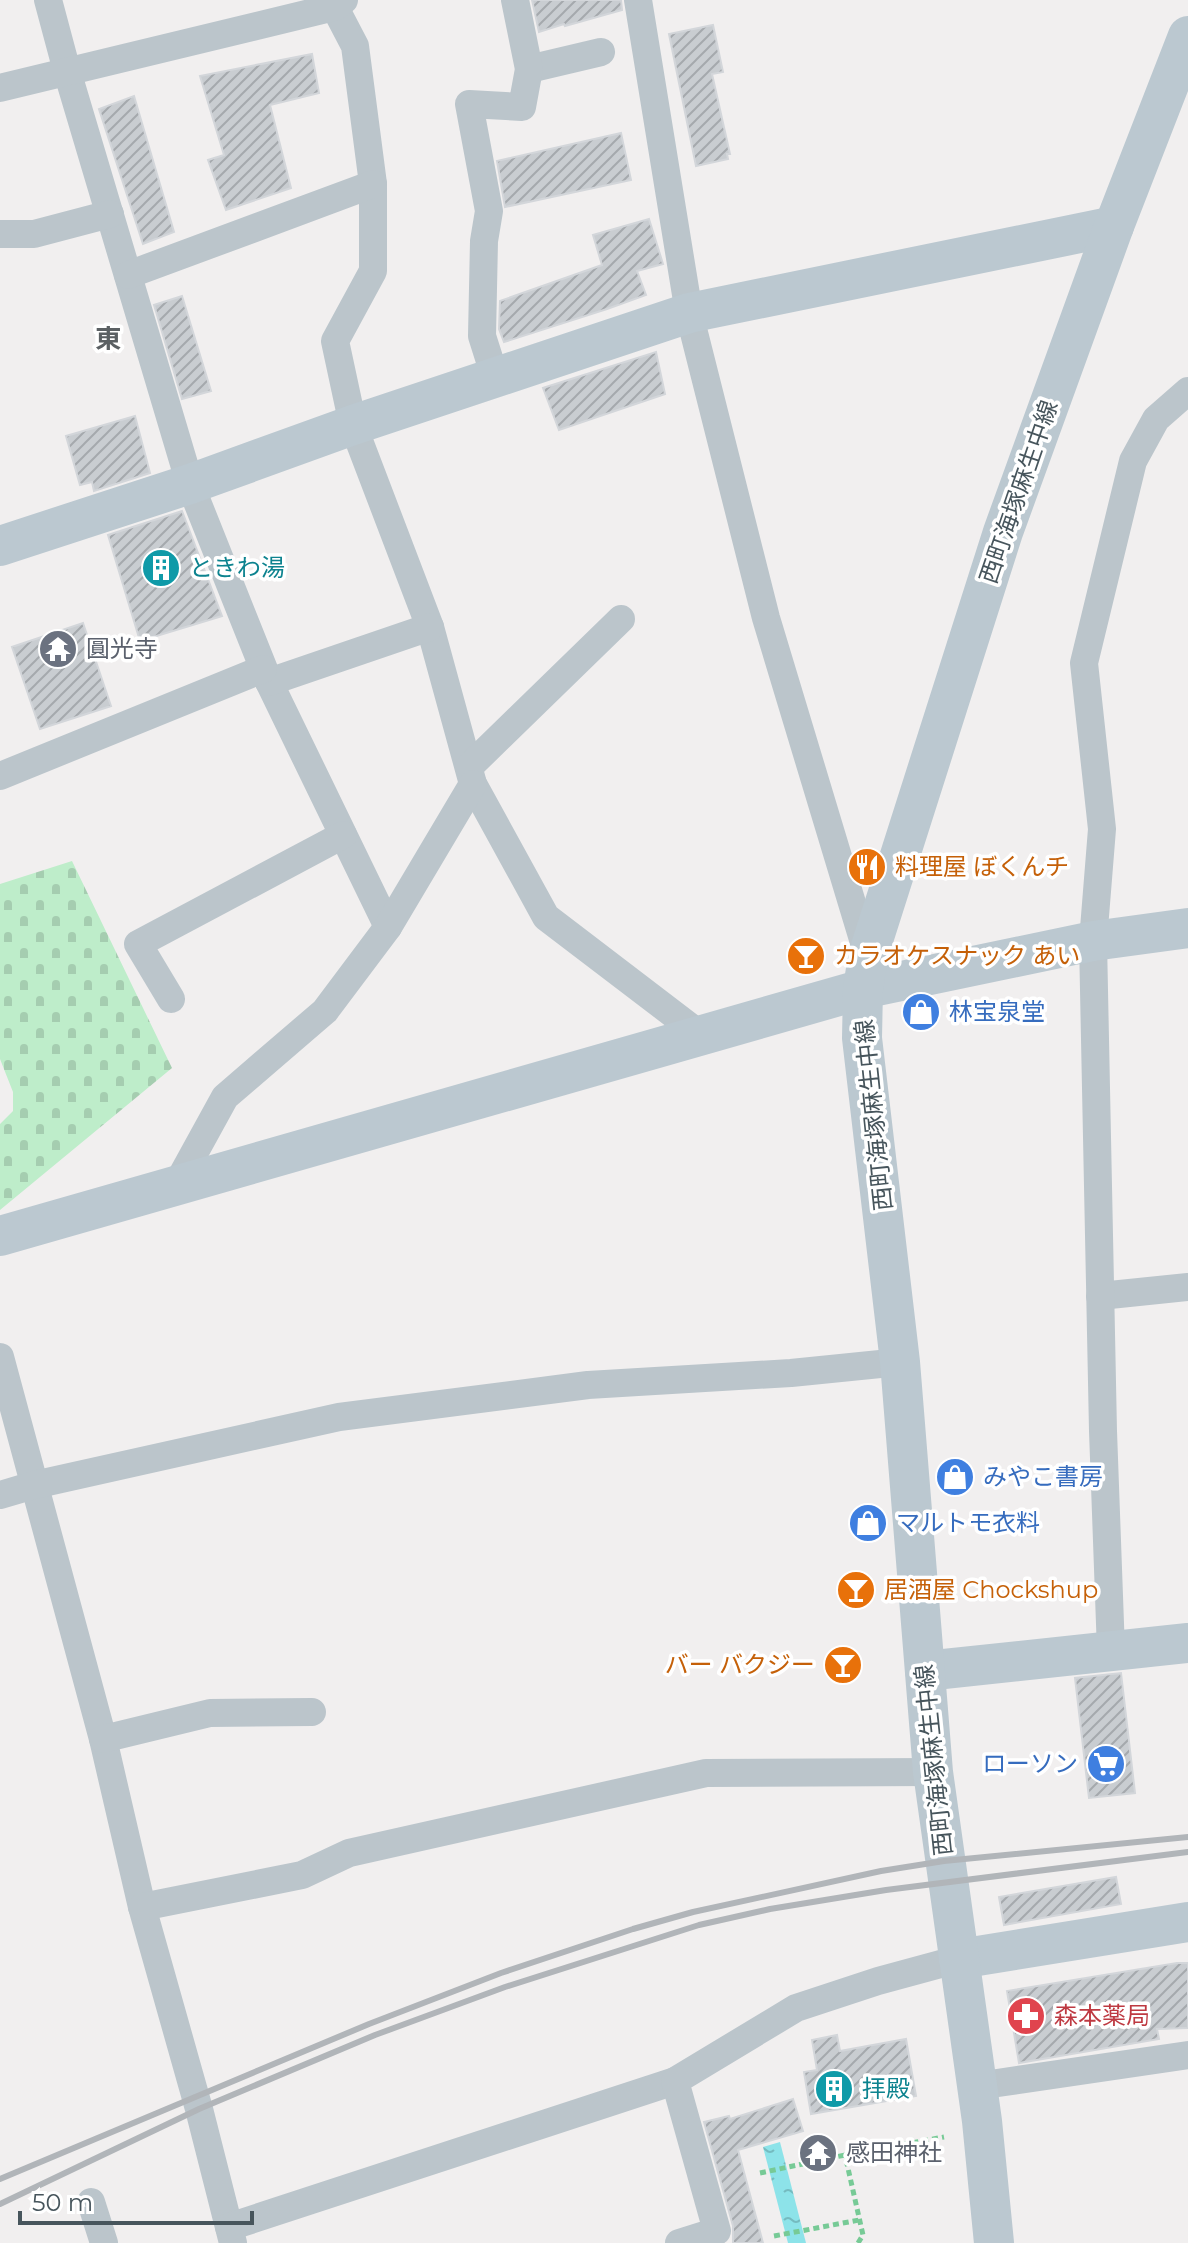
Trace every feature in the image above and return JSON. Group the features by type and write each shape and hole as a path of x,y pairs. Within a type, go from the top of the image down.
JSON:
{"street":[{"path":"48,0 190,484 266,675 388,927"},
{"path":"495,377 482,336 484,241 489,211 469,104 522,107 529,69 515,0"},
{"path":"638,0 689,313 766,618 866,973"},
{"path":"0,88 337,2 355,46 373,184 373,271 335,341 353,425 430,627 471,775 546,917 702,1036"},
{"name":"西町海塚麻生中線","path":"994,2243 977,2086 933,1772 900,1362 862,1038 866,973 1003,532 1114,226 1188,36"},
{"path":"529,69 601,52"},
{"path":"128,275 373,184"},
{"path":"0,234 34,234 110,214"},
{"path":"0,546 689,313 1114,226"},
{"path":"1111,1651 1093,941 1102,829 1084,663 1133,461 1156,419 1188,391"},
{"path":"175,1188 225,1097 325,1011 388,927 471,775 621,619"},
{"path":"0,776 266,675 430,627"},
{"path":"171,999 138,944 343,835"},
{"path":"0,1236 702,1036 866,973 1188,928"},
{"path":"1100,1296 1188,1287"},
{"path":"0,1357 103,1739 142,1907 231,2235 675,2081 796,2008 878,1981 959,1959 1188,1922"},
{"path":"0,1495 339,1417 588,1385 791,1373 900,1362"},
{"path":"925,1671 1188,1643"},
{"path":"103,1739 210,1713 312,1712"},
{"path":"142,1907 302,1875 349,1853 706,1773 933,1772"},
{"path":"977,2086 1188,2055"},
{"path":"675,2081 717,2231 679,2243"},
{"path":"91,2202 104,2243"}],"path":[{"path":"760,2173 944,2137"},
{"path":"845,2155 863,2235 858,2243"},
{"path":"774,2236 859,2220"}],"green space":[{"path":"72,861 172,1068 0,1210 0,1124 13,1111 13,1092 0,1059 0,884"}],"water":[{"path":"780,2142 806,2243 788,2243 763,2147"}],"building":[{"path":"532,0 621,0 622,10 539,32"},
{"path":"713,25 723,72 712,74 730,154 727,154 728,159 696,166 669,34"},
{"path":"312,54 319,93 270,105 291,188 226,210 208,160 224,155 200,76"},
{"path":"134,96 174,232 143,244 99,109"},
{"path":"621,133 631,180 505,207 497,161"},
{"path":"649,219 663,264 637,271 646,295 504,342 499,329 500,301 602,265 593,235"},
{"path":"182,296 211,391 182,399 154,305"},
{"path":"656,352 665,394 559,430 543,388"},
{"path":"135,416 150,473 94,491 92,482 80,485 66,436"},
{"name":"ときわ湯","path":"182,511 222,616 140,641 108,535"},
{"path":"83,623 111,706 40,729 12,647"},
{"path":"1121,1673 1135,1793 1089,1798 1075,1678"},
{"path":"1116,1877 1121,1904 1004,1925 999,1897"},
{"path":"1188,1963 1188,2028 1157,2029 1159,2039 1019,2063 1007,1991"},
{"path":"837,2035 840,2051 906,2039 916,2096 811,2114 804,2072 817,2070 812,2040"},
{"path":"793,2099 803,2131 738,2150 763,2243 733,2243 733,2226 704,2122 729,2116 730,2119"}],"railway":[{"path":"0,2179 369,2024 501,1973 633,1929 693,1912 881,1871 944,1861 1188,1837"},
{"path":"0,2204 199,2109 375,2035 505,1987 699,1925 770,1909 886,1890 1188,1852"}],"place":[{"name":"ときわ湯","path":"161,568"},
{"name":"圓光寺","path":"58,649"},
{"name":"料理屋 ぼくんチ","path":"867,867"},
{"name":"カラオケスナック あい","path":"806,956"},
{"name":"林宝泉堂","path":"921,1012"},
{"name":"みやこ書房","path":"955,1477"},
{"name":"マルトモ衣料","path":"868,1523"},
{"name":"居酒屋 Chockshup","path":"856,1590"},
{"name":"バー バクジー","path":"843,1665"},
{"name":"ローソン","path":"1106,1764"},
{"name":"森本薬局","path":"1026,2016"},
{"name":"拝殿","path":"834,2089"},
{"name":"感田神社","path":"818,2153"}],"district":[{"name":"東","path":"108,339"}]}
